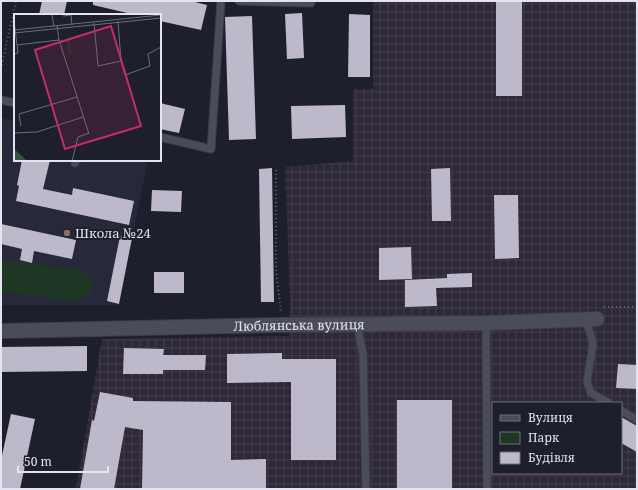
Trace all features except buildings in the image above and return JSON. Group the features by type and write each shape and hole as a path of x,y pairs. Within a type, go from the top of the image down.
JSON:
{"street":[{"name":"Люблянська вулиця","path":"1,331 283,325 486,324 595,315"}],"lane":[{"path":"161,137 211,149 221,1"},
{"path":"239,1 311,4 311,1"},
{"path":"1,100 14,103"},
{"path":"595,315 593,344 587,382 591,393 607,402"},
{"path":"357,324 363,354 366,489"},
{"path":"486,324 487,489"},
{"path":"622,411 637,420"}],"path":[{"path":"1,69 16,1"},
{"path":"276,170 276,270 283,325"},
{"path":"595,315 637,307"}],"shaded area":[{"path":"373,1 637,1 637,489 76,489 102,339 289,336 290,304 285,167 353,161 353,89 373,89"},
{"name":"Школа №24","path":"1,118 14,121 14,161 148,161 118,305 1,305"}],"green space":[{"path":"1,260 83,270 92,280 91,290 88,295 78,300 44,298 1,291"}],"place":[{"name":"Школа №24","path":"67,233"}]}
